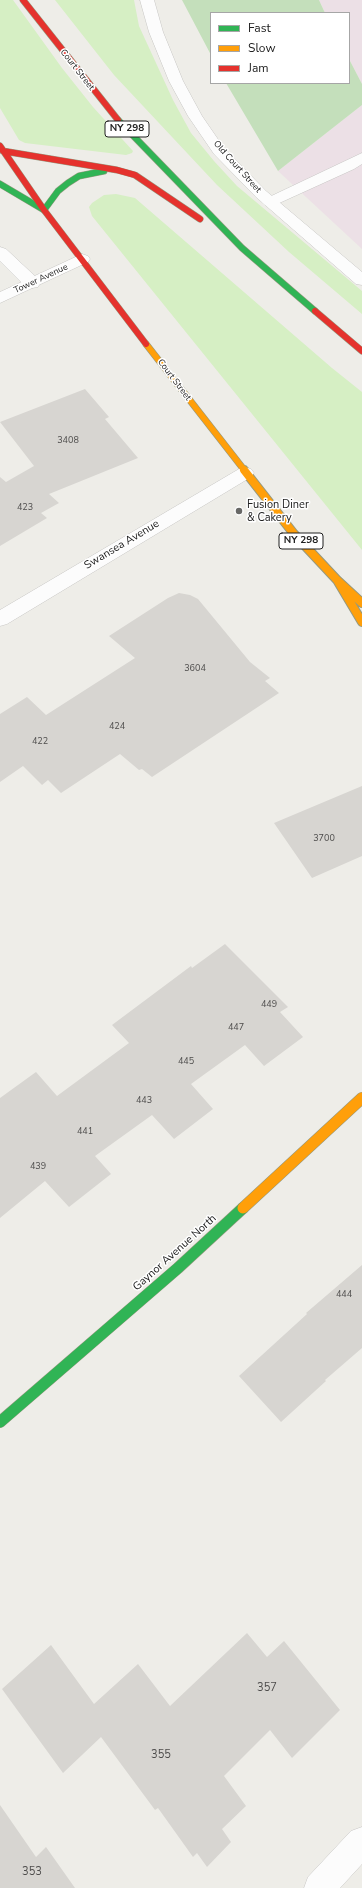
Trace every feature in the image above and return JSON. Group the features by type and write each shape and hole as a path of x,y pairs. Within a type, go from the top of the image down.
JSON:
{"main road":[{"name":"Court Street","path":"23,0 110,112 242,248 362,351"},
{"name":"Court Street","path":"1,149 44,210 245,473 294,534 337,580 362,603"},
{"path":"1,149 117,170 135,175 242,248"},
{"path":"0,184 44,210 58,191 79,176 93,172 117,170"},
{"path":"337,580 362,622"},
{"name":"Gaynor Avenue North","path":"0,1422 178,1268 362,1098"}],"street":[{"name":"Old Court Street","path":"147,0 156,32 176,81 195,116 219,151 270,202 362,280"},
{"path":"270,202 349,166 362,158"},
{"path":"0,252 32,283"},
{"name":"Tower Avenue","path":"0,298 82,259"},
{"name":"Swansea Avenue","path":"0,619 245,473"},
{"path":"319,1888 362,1842"}],"shaded area":[{"path":"319,0 362,0 362,84 350,61 350,12 325,12"},
{"path":"362,105 362,249 278,171"}],"green space":[{"path":"0,0 13,0 62,68 93,107 133,151 132,153 126,155 25,143 19,140 0,108"},
{"path":"55,0 134,0 139,26 173,100 191,133 237,186 362,291 362,314 289,252 217,185 114,75"},
{"path":"182,0 319,0 325,12 210,12 210,53"},
{"path":"350,61 362,84 362,105 278,171 227,84 350,84"},
{"path":"116,194 135,198 332,368 362,392 362,550 92,216 89,207 92,203 104,195"}],"building":[{"path":"85,389 109,417 105,419 138,458 49,494 59,503 41,513 47,518 0,546 0,477 6,482 34,466 0,422"},
{"path":"179,593 190,595 198,599 250,662 270,678 265,681 279,693 152,777 142,769 139,770 120,754 61,793 48,780 42,785 23,766 0,782 0,714 27,697 46,715 135,658 109,636 168,598"},
{"path":"362,786 362,856 312,878 274,823"},
{"path":"225,944 288,1007 280,1012 303,1037 264,1066 245,1045 191,1084 213,1109 174,1139 152,1115 95,1156 111,1174 69,1207 45,1181 0,1218 0,1098 36,1072 57,1096 129,1043 112,1025 191,966 192,968"},
{"path":"362,1265 362,1348 325,1380 326,1381 281,1422 239,1376 307,1314 306,1313"},
{"path":"247,1633 267,1657 284,1641 340,1710 292,1758 270,1730 224,1776 246,1806 222,1829 231,1842 207,1867 197,1853 193,1857 158,1808 155,1810 101,1737 63,1773 2,1689 51,1645 94,1704 138,1664 170,1706"},
{"path":"0,1805 36,1857 46,1847 75,1888 0,1888"}],"traffic: fast":[{"path":"118,120 242,248 315,311"},
{"path":"44,210 58,191 68,183 79,176 104,171"},
{"path":"0,184 44,210"},
{"path":"0,1422 178,1268 243,1208"}],"traffic: slow":[{"path":"146,344 294,534 337,580 362,603"},
{"path":"337,580 362,622"},
{"path":"243,1208 362,1098"}],"traffic: jam":[{"path":"23,0 118,120"},
{"path":"0,146 44,210 146,344"},
{"path":"3,151 117,170 135,175 200,219"},
{"path":"315,311 362,351"}],"place":[{"name":"Fusion Diner & Cakery","path":"239,511"}]}
